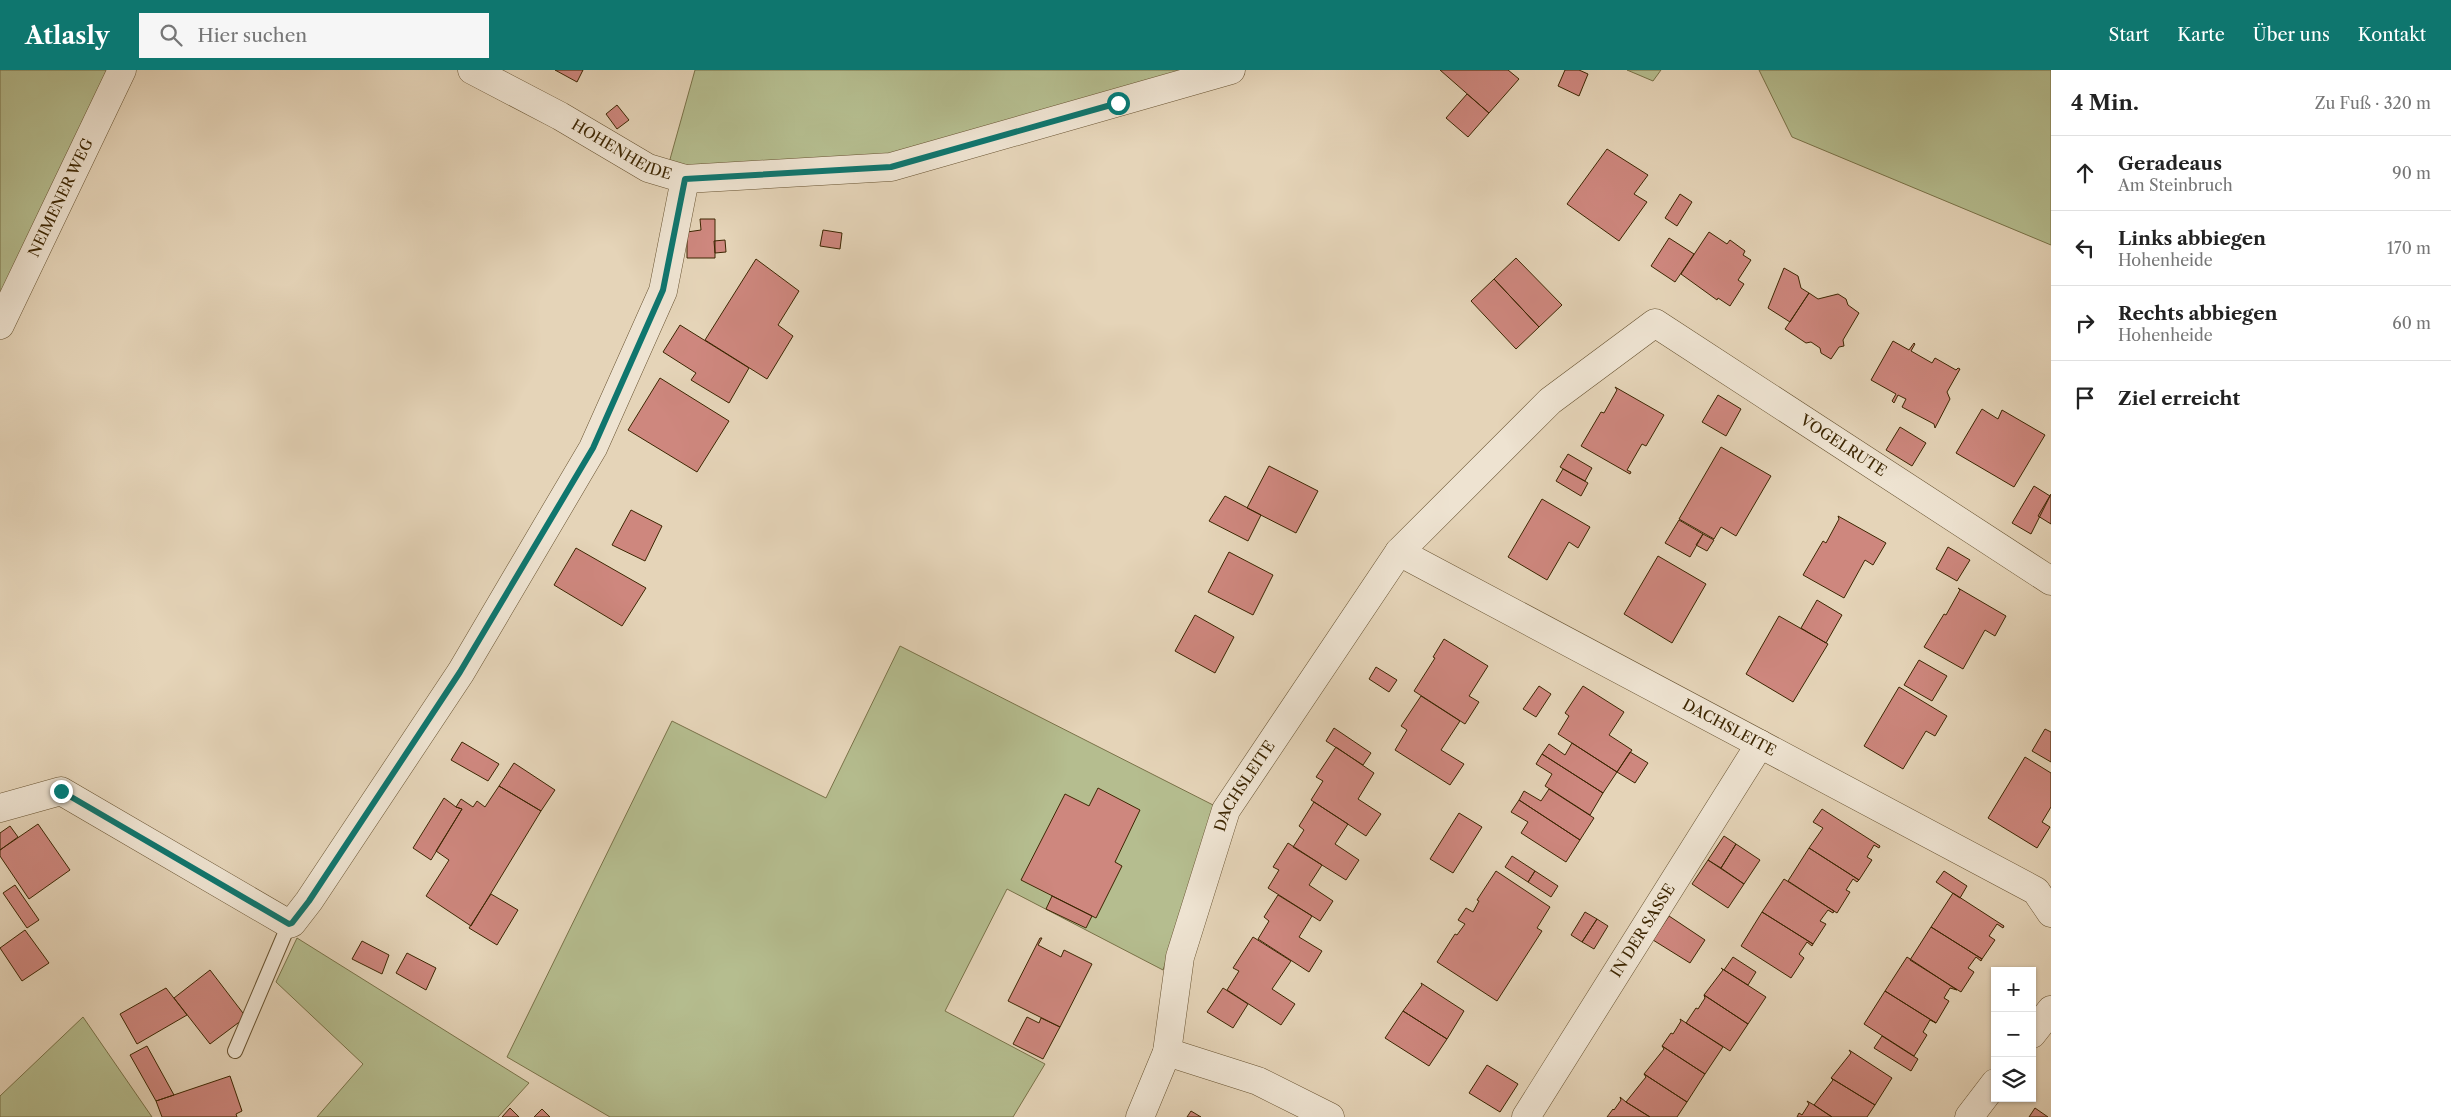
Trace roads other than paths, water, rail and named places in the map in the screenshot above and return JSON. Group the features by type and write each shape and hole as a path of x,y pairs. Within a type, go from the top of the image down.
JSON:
{"street":[{"name":"NEIMENER WEG","path":"0,324 122,70"},
{"name":"HOHENHEIDE","path":"289,924 309,901 460,672 593,448 663,290 685,179 648,168 560,116 472,70"},
{"path":"685,179 891,167 1231,70"},
{"name":"VOGELRUTE","path":"1636,336 1655,323 2051,581"},
{"name":"DACHSLEITE","path":"1140,1117 1167,1052 1180,957 1226,810 1399,552 1550,401 1636,336"},
{"name":"DACHSLEITE","path":"1399,552 2036,891 2051,912"},
{"name":"IN DER SASSE","path":"1526,1117 1760,744"},
{"path":"0,808 61,791 289,924"},
{"path":"2036,1029 2051,1010"},
{"path":"1167,1052 1258,1081 1330,1117"},
{"path":"1969,1117 1991,1089"}],"lane":[{"path":"235,1051 289,924"}]}
